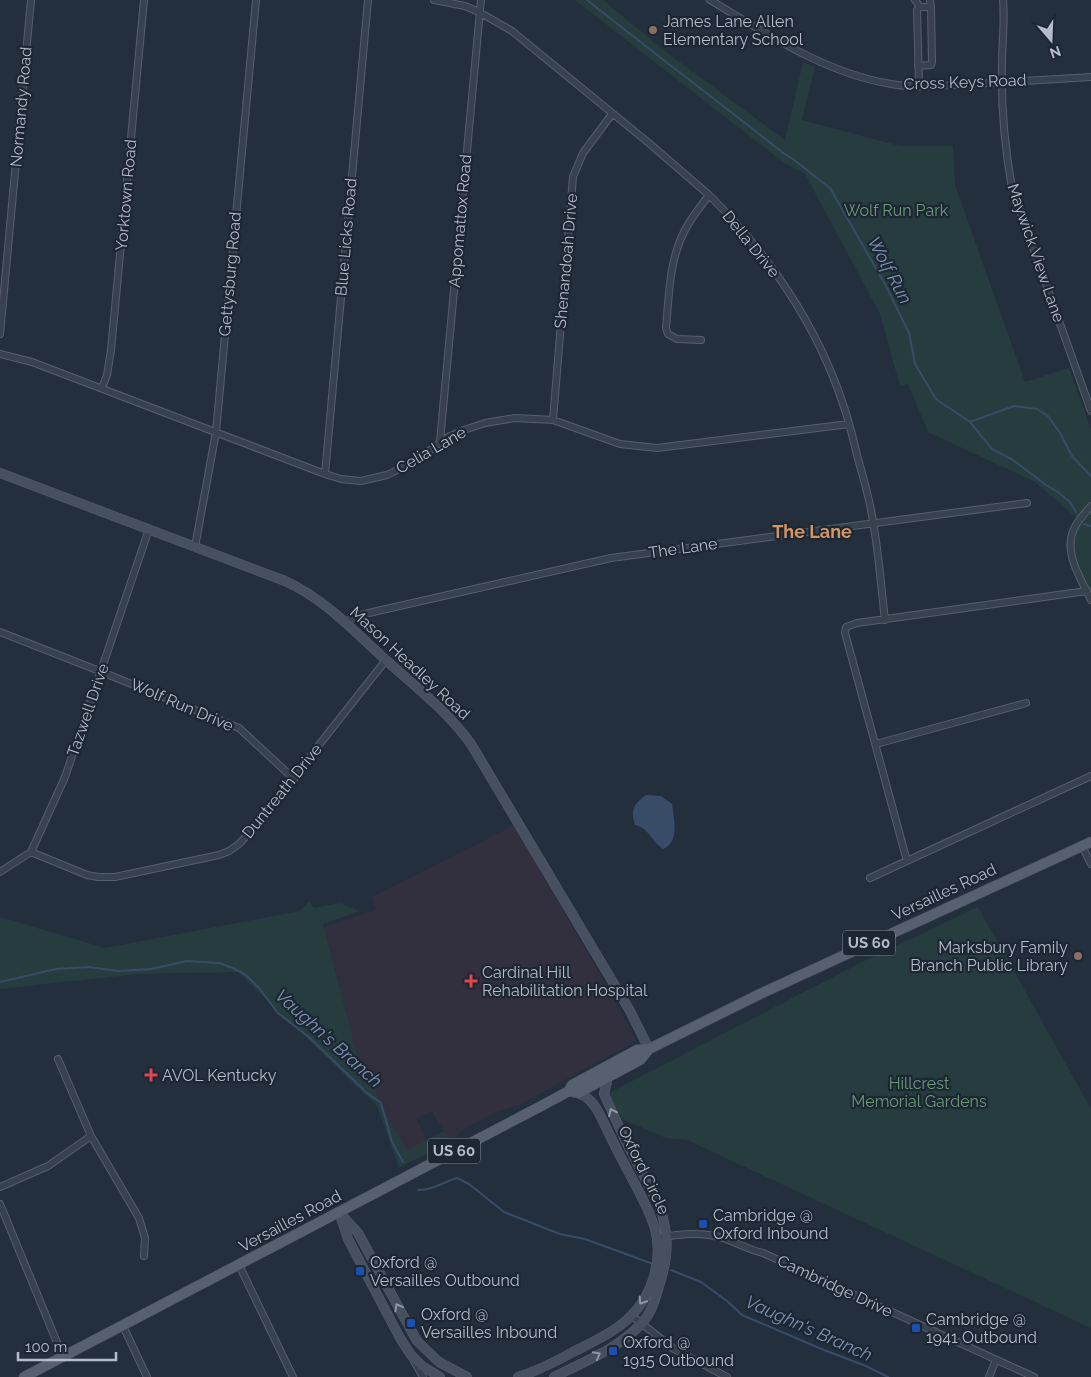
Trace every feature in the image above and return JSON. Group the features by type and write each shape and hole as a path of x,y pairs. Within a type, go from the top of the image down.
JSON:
{"main road":[{"name":"Versailles Road","path":"574,1092 572,1085 637,1050 649,1049 760,994 1087,844"},
{"name":"Versailles Road","path":"24,1377 339,1212 574,1092 608,1077 640,1060 649,1049"}],"street":[{"name":"Normandy Road","path":"0,334 31,0"},
{"name":"Yorktown Road","path":"102,388 107,376 112,350 144,0"},
{"name":"Gettysburg Road","path":"196,547 216,432 256,0"},
{"name":"Blue Licks Road","path":"325,474 368,0"},
{"name":"Della Drive","path":"434,0 465,6 479,12 502,24 527,42 709,195 740,227 768,262 786,289 822,352 849,424 874,522 885,620"},
{"name":"Appomattox Road","path":"440,442 481,0"},
{"name":"Cross Keys Road","path":"710,0 772,38 846,72 888,84 919,87 1091,76"},
{"path":"915,0 920,7"},
{"name":"Maywick View Lane","path":"1003,0 1005,22 1002,82 1006,151 1012,188 1091,411"},
{"path":"918,66 931,65 932,62 931,4 920,7 917,10 918,66 919,87"},
{"name":"Shenandoah Drive","path":"553,420 573,177 583,153 612,114"},
{"path":"701,340 677,339 668,334 666,328 670,288 677,251 689,223 709,195"},
{"name":"Celia Lane","path":"0,354 32,362 325,474 341,479 362,481 387,475 416,461 440,442 464,430 484,423 515,418 553,420 620,444 658,448 849,424"},
{"name":"Mason Headley Road","path":"0,473 299,588 317,598 345,622 444,713 471,744 630,1011 649,1049"},
{"name":"The Lane","path":"345,622 373,612 611,558 1027,503"},
{"path":"1091,506 1076,524 1071,539 1074,564 1091,600"},
{"name":"Tazwell Drive","path":"31,852 65,776 102,672 149,529"},
{"path":"907,861 845,629 857,623 1087,591"},
{"name":"Wolf Run Drive","path":"0,632 239,728 294,779"},
{"name":"Duntreath Drive","path":"31,852 87,875 107,878 205,859 229,851 239,844 294,779 386,660"},
{"path":"876,744 1026,703"},
{"path":"870,878 1091,776"},
{"path":"1087,844 1091,864"},
{"path":"0,872 31,852"},
{"path":"58,1059 90,1136 139,1218 145,1238 144,1256"},
{"name":"Oxford Circle","path":"554,1377 615,1345 642,1324 657,1295 667,1259 666,1226 659,1205 604,1094 608,1077"},
{"name":"Oxford Circle","path":"518,1377 544,1367 604,1336 632,1316 649,1289 658,1259 657,1238 648,1210 599,1113 586,1096 574,1092"},
{"path":"0,1188 48,1166 90,1136"},
{"path":"0,1204 63,1357"},
{"path":"339,1212 348,1239 423,1377"},
{"path":"339,1212 358,1233 417,1341 439,1362 463,1376"},
{"name":"Cambridge Drive","path":"657,1238 689,1234 708,1235 763,1253 1034,1377"},
{"path":"239,1265 293,1377"},
{"path":"632,1316 674,1349 725,1377"},
{"path":"122,1326 147,1377"},
{"path":"411,1355 422,1366 440,1377"},
{"path":"989,1377 996,1360"}],"shaded area":[{"name":"Cardinal Hill Rehabilitation Hospital","path":"515,825 634,1035 635,1040 631,1044 519,1105 498,1111 464,1129 450,1142 432,1111 416,1118 427,1141 404,1153 364,1080 324,927 376,910 372,897"}],"green space":[{"name":"Wolf Run Park","path":"575,0 603,0 666,52 785,140 803,62 815,67 802,120 900,146 953,146 955,185 1025,382 1069,368 1091,429 1091,600 1076,571 1071,539 1079,520 1035,482 928,432 908,384 900,386 880,314 805,174 783,162"},
{"path":"309,901 314,908 340,903 359,911 323,924 364,1080 372,1082 384,1111 407,1150 444,1131 450,1142 398,1168 377,1106 238,972 138,974 0,989 0,917 105,948 300,911"},
{"name":"Hillcrest Memorial Gardens","path":"978,907 1091,1109 1091,1328 687,1140 666,1138 622,1119 609,1093 864,961"}],"water":[{"path":"646,795 661,796 672,804 675,823 674,836 668,846 663,849 644,829 635,825 634,808"}],"waterway":[{"name":"Wolf Run","path":"587,0 830,188 886,286 909,333 915,364 936,399 970,422 992,449 1013,460 1058,492 1070,502 1076,512"},
{"path":"970,422 1014,406 1037,409 1048,416 1060,433 1072,456 1091,476"},
{"name":"Wolf Run","path":"1084,524 1091,526"},
{"name":"Vaughn's Branch","path":"0,982 56,969 89,967 118,971 151,969 187,961 219,963 233,968 246,975 259,988 278,1013 310,1038 367,1093 381,1103 392,1142 403,1162"},
{"name":"Vaughn's Branch","path":"418,1190 432,1188 457,1178 469,1184 504,1212 560,1234 585,1239 653,1264"},
{"name":"Vaughn's Branch","path":"671,1270 701,1282 727,1301 742,1315 866,1366 888,1377"}],"place":[{"name":"James Lane Allen Elementary School","path":"653,30"},
{"name":"Marksbury Family Branch Public Library","path":"1078,956"},
{"name":"Cardinal Hill Rehabilitation Hospital","path":"471,981"},
{"name":"AVOL Kentucky","path":"151,1075"},
{"name":"Cambridge @ Oxford Inbound","path":"703,1224"},
{"name":"Oxford @ Versailles Outbound","path":"360,1271"},
{"name":"Oxford @ Versailles Inbound","path":"411,1323"},
{"name":"Cambridge @ 1941 Outbound","path":"916,1328"},
{"name":"Oxford @ 1915 Outbound","path":"613,1351"}],"district":[{"name":"The Lane","path":"812,531"}]}
